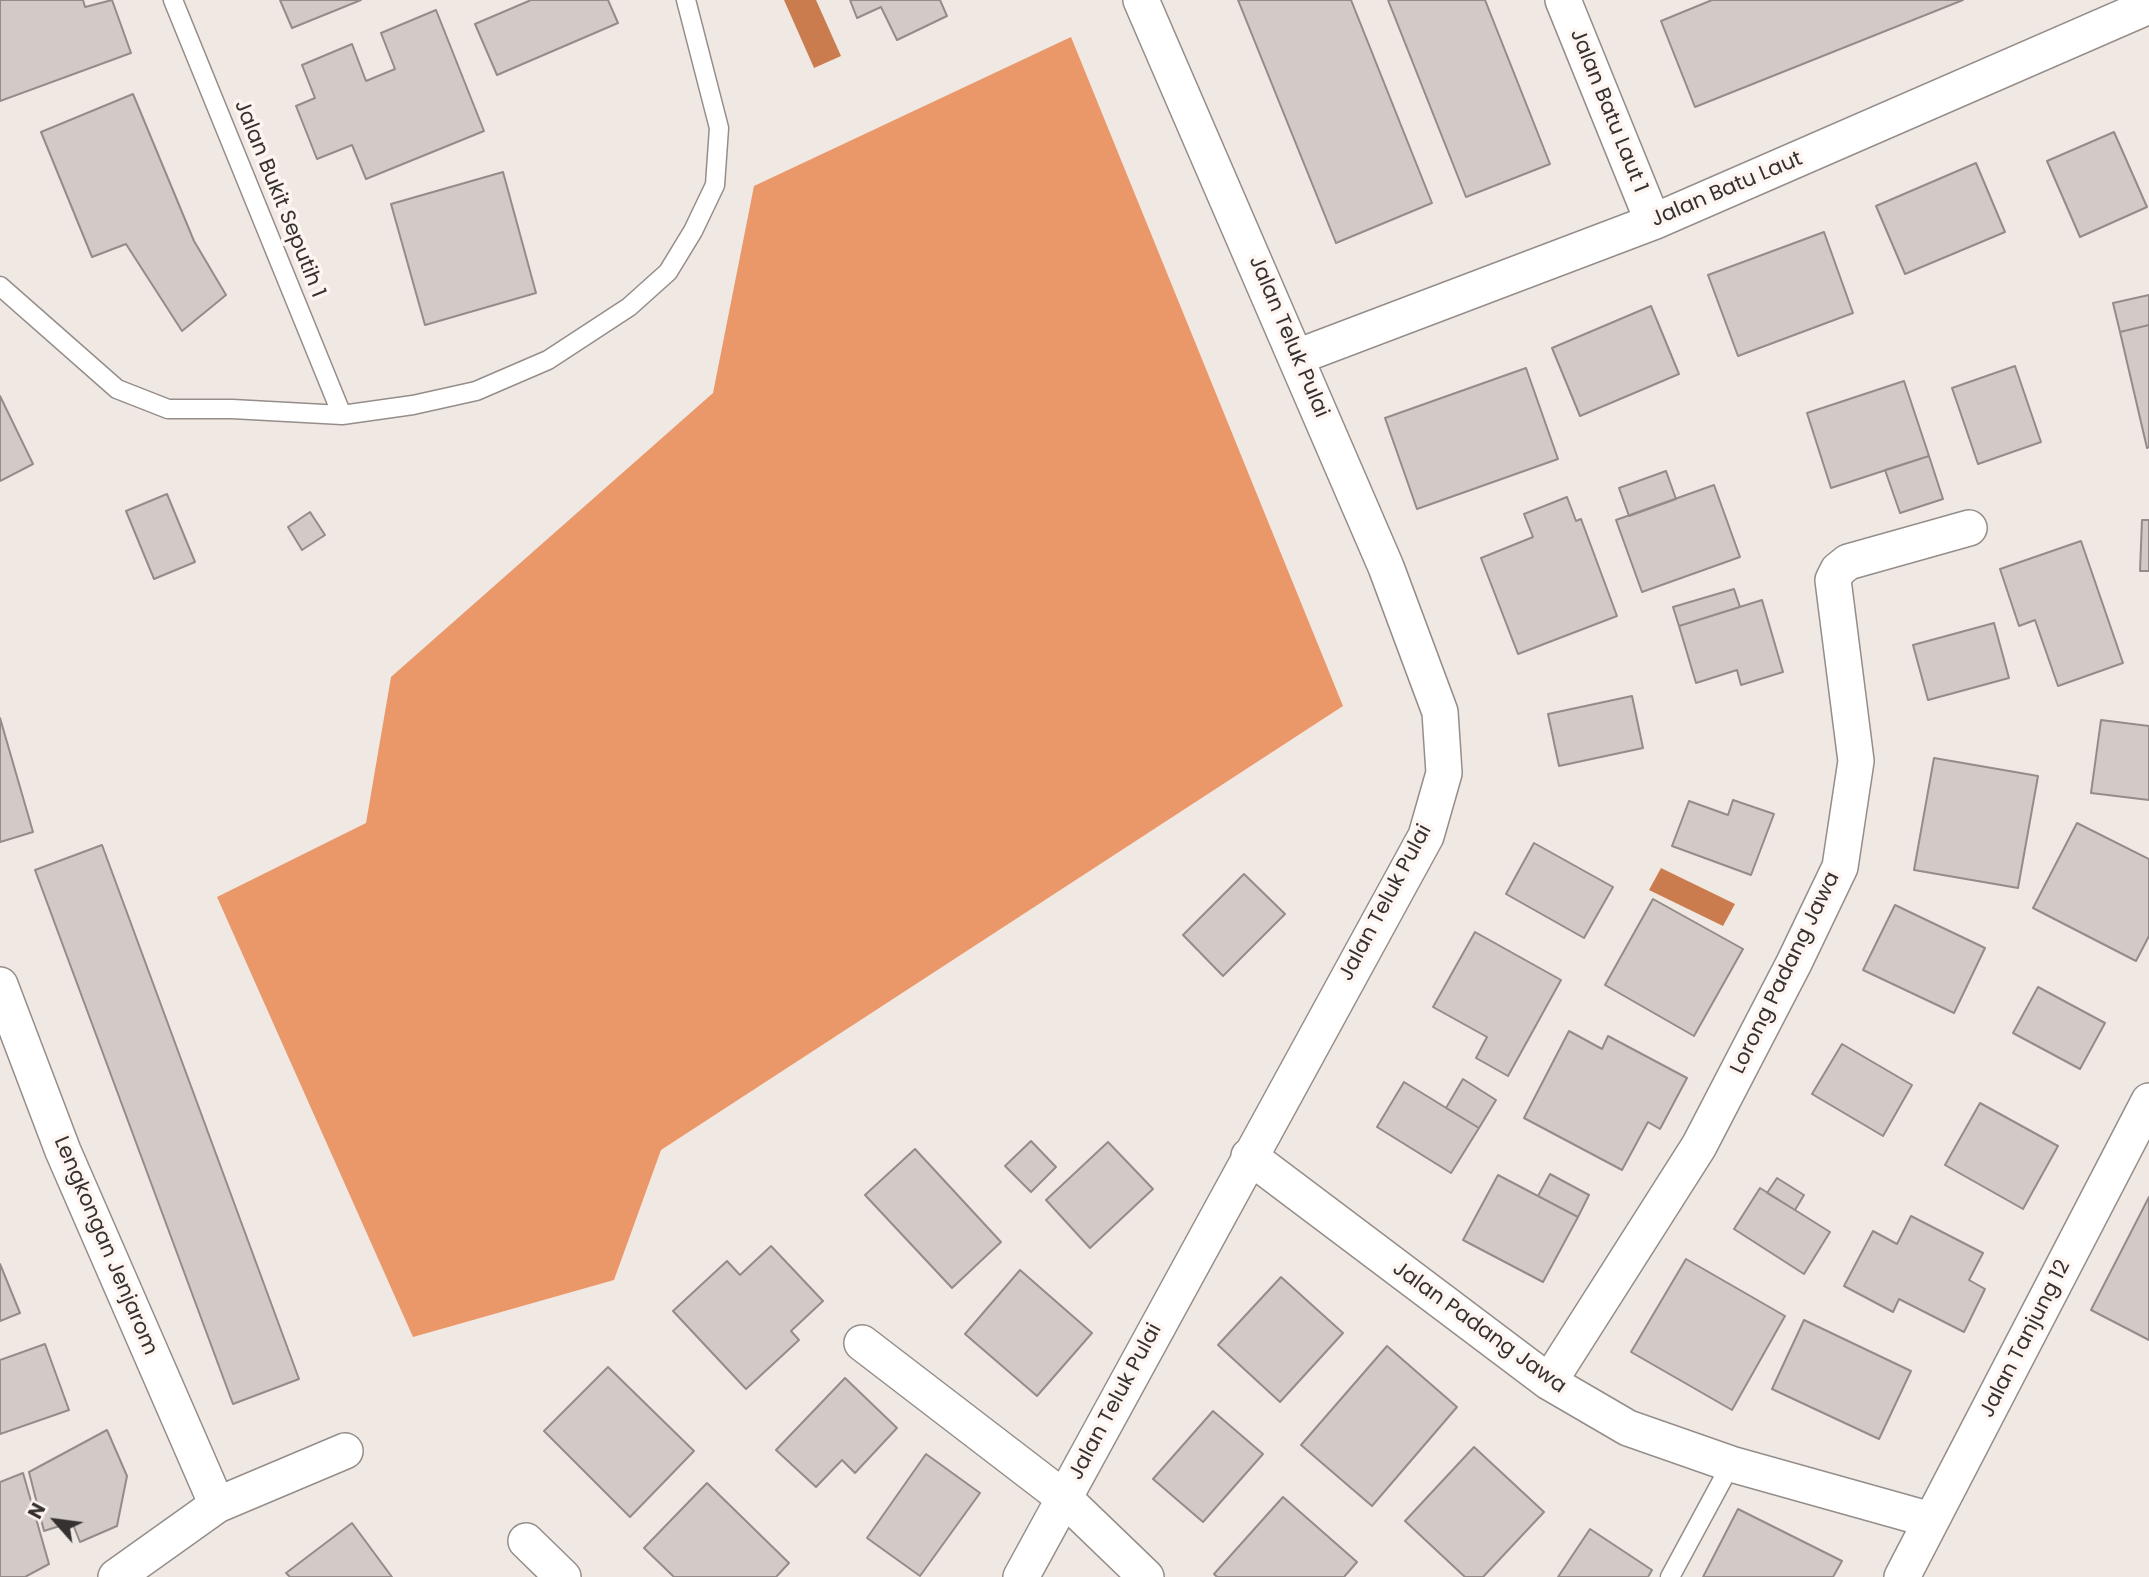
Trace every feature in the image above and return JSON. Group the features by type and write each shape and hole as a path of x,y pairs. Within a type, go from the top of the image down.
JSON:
{"street":[{"name":"Jalan Teluk Pulai","path":"1021,1577 1426,836 1444,773 1440,712 1386,567 1142,0"},
{"name":"Jalan Batu Laut 1","path":"1563,0 1653,222"},
{"name":"Jalan Batu Laut","path":"1297,357 1653,222 2149,6"},
{"name":"Lorong Padang Jawa","path":"1549,1382 1699,1146 1794,963 1840,867 1856,761 1833,580 1838,570 1847,562 1969,528"},
{"name":"Lengkongan Jenjarom","path":"0,985 63,1151 217,1505"},
{"name":"Jalan Tanjung 12","path":"1902,1577 2149,1101"},
{"name":"Jalan Padang Jawa","path":"1249,1156 1549,1382 1628,1428 1731,1464 1931,1520"},
{"path":"862,1343 1064,1498 1146,1577"},
{"path":"116,1577 217,1505 345,1451"},
{"path":"526,1541 563,1577"}],"lane":[{"name":"Jalan Bukit Seputih 1","path":"173,0 342,415"},
{"path":"0,286 117,389 168,409 342,415 413,405 475,391 548,360 629,307 668,272 715,185 719,128 686,0"},
{"path":"1670,1577 1731,1464"}],"shaded area":[{"path":"784,0 816,0 841,56 814,68"},
{"path":"1071,37 1343,706 661,1150 614,1280 413,1337 217,897 366,823 391,677 713,393 754,186"},
{"path":"1661,868 1735,904 1723,926 1649,890"}],"building":[{"path":"0,0 83,0 85,7 112,0 131,53 0,101"},
{"path":"280,0 361,0 292,28"},
{"path":"531,0 608,0 618,23 497,75 475,24"},
{"path":"850,0 940,0 947,16 897,40 881,7 857,18"},
{"path":"1238,0 1351,0 1432,203 1336,243"},
{"path":"1388,0 1485,0 1550,164 1466,197"},
{"path":"1712,0 1963,0 1695,107 1661,21"},
{"path":"436,10 484,131 366,179 352,145 317,159 296,106 315,98 302,65 352,44 366,81 395,69 381,33"},
{"path":"133,94 194,241 226,295 182,331 126,244 92,257 41,132"},
{"path":"2114,132 2147,207 2080,237 2047,161"},
{"path":"1976,163 2005,232 1905,274 1876,206"},
{"path":"503,172 536,293 425,325 391,204"},
{"path":"1824,232 1853,313 1738,356 1708,275"},
{"path":"2149,295 2149,325 2120,332 2113,303"},
{"path":"1651,306 1679,374 1580,416 1552,348"},
{"path":"2149,325 2149,447 2147,448 2120,332"},
{"path":"2015,366 2041,442 1978,464 1952,388"},
{"path":"1526,368 1558,459 1417,509 1385,418"},
{"path":"1904,381 1929,456 1831,488 1807,413"},
{"path":"0,396 33,464 0,481"},
{"path":"1929,456 1943,499 1900,513 1885,470"},
{"path":"1666,471 1676,499 1629,516 1619,488"},
{"path":"1714,485 1740,557 1642,592 1616,520"},
{"path":"167,494 195,562 154,579 126,511"},
{"path":"1567,497 1576,521 1581,519 1617,616 1518,654 1481,558 1533,537 1524,514"},
{"path":"310,512 325,535 302,550 288,527"},
{"path":"2142,520 2149,520 2149,571 2140,571"},
{"path":"2081,541 2123,663 2058,686 2035,620 2019,626 2000,569"},
{"path":"1734,589 1740,607 1679,626 1673,607"},
{"path":"1762,600 1783,672 1741,685 1737,670 1696,683 1679,626"},
{"path":"1994,623 2009,678 1928,700 1913,645"},
{"path":"1632,696 1643,748 1559,766 1548,714"},
{"path":"0,718 33,832 0,842"},
{"path":"2101,720 2149,726 2149,800 2091,793"},
{"path":"1934,758 2038,776 2018,888 1914,870"},
{"path":"1733,800 1774,814 1751,875 1672,846 1689,801 1728,815"},
{"path":"2077,823 2149,859 2149,936 2136,961 2033,908"},
{"path":"1534,843 1613,887 1584,938 1506,894"},
{"path":"102,845 299,1379 233,1404 35,870"},
{"path":"1244,874 1285,914 1223,976 1183,935"},
{"path":"1653,899 1743,949 1694,1036 1605,985"},
{"path":"1895,905 1985,948 1954,1013 1863,970"},
{"path":"1475,932 1561,980 1508,1076 1476,1058 1487,1037 1433,1007"},
{"path":"2038,987 2105,1023 2080,1069 2013,1033"},
{"path":"1569,1031 1602,1049 1608,1036 1687,1078 1660,1129 1648,1122 1622,1170 1524,1118"},
{"path":"1842,1044 1912,1085 1883,1136 1812,1094"},
{"path":"1463,1079 1496,1100 1479,1128 1446,1108"},
{"path":"1404,1082 1479,1128 1451,1173 1377,1127"},
{"path":"1980,1103 2058,1146 2023,1209 1945,1165"},
{"path":"1031,1141 1056,1167 1031,1192 1005,1166"},
{"path":"1108,1142 1153,1189 1090,1248 1046,1200"},
{"path":"915,1149 1001,1242 952,1288 865,1195"},
{"path":"1550,1174 1589,1195 1578,1217 1538,1196"},
{"path":"1498,1175 1578,1217 1543,1282 1463,1240"},
{"path":"1777,1178 1804,1195 1795,1210 1767,1193"},
{"path":"1760,1188 1830,1232 1804,1274 1734,1229"},
{"path":"2149,1197 2149,1340 2091,1310"},
{"path":"1911,1216 1983,1253 1969,1280 1985,1289 1964,1332 1899,1299 1893,1312 1844,1286 1873,1231 1897,1244"},
{"path":"771,1246 823,1301 791,1331 799,1340 746,1389 673,1311 727,1261 740,1275"},
{"path":"1686,1259 1785,1316 1732,1410 1631,1352"},
{"path":"0,1264 20,1313 0,1321"},
{"path":"1020,1270 1092,1333 1037,1396 965,1334"},
{"path":"1281,1277 1343,1333 1280,1402 1218,1345"},
{"path":"1804,1320 1911,1371 1879,1439 1772,1389"},
{"path":"45,1344 69,1410 0,1434 0,1360"},
{"path":"1387,1346 1457,1407 1372,1506 1301,1445"},
{"path":"608,1367 694,1451 630,1517 544,1431"},
{"path":"845,1378 897,1428 855,1473 842,1460 816,1487 776,1450"},
{"path":"1213,1411 1263,1454 1203,1522 1153,1479"},
{"path":"107,1430 127,1476 117,1526 80,1542 72,1522 44,1531 29,1472"},
{"path":"1474,1447 1544,1512 1483,1577 1465,1577 1405,1521"},
{"path":"926,1454 980,1493 920,1576 867,1538"},
{"path":"23,1473 49,1564 25,1577 0,1577 0,1482"},
{"path":"707,1483 789,1563 776,1577 674,1577 644,1548"},
{"path":"1283,1497 1357,1562 1344,1577 1217,1577 1214,1574"},
{"path":"1738,1509 1842,1561 1833,1577 1703,1577"},
{"path":"352,1523 392,1577 290,1577 286,1573"},
{"path":"1590,1529 1652,1570 1648,1577 1558,1577"}]}
